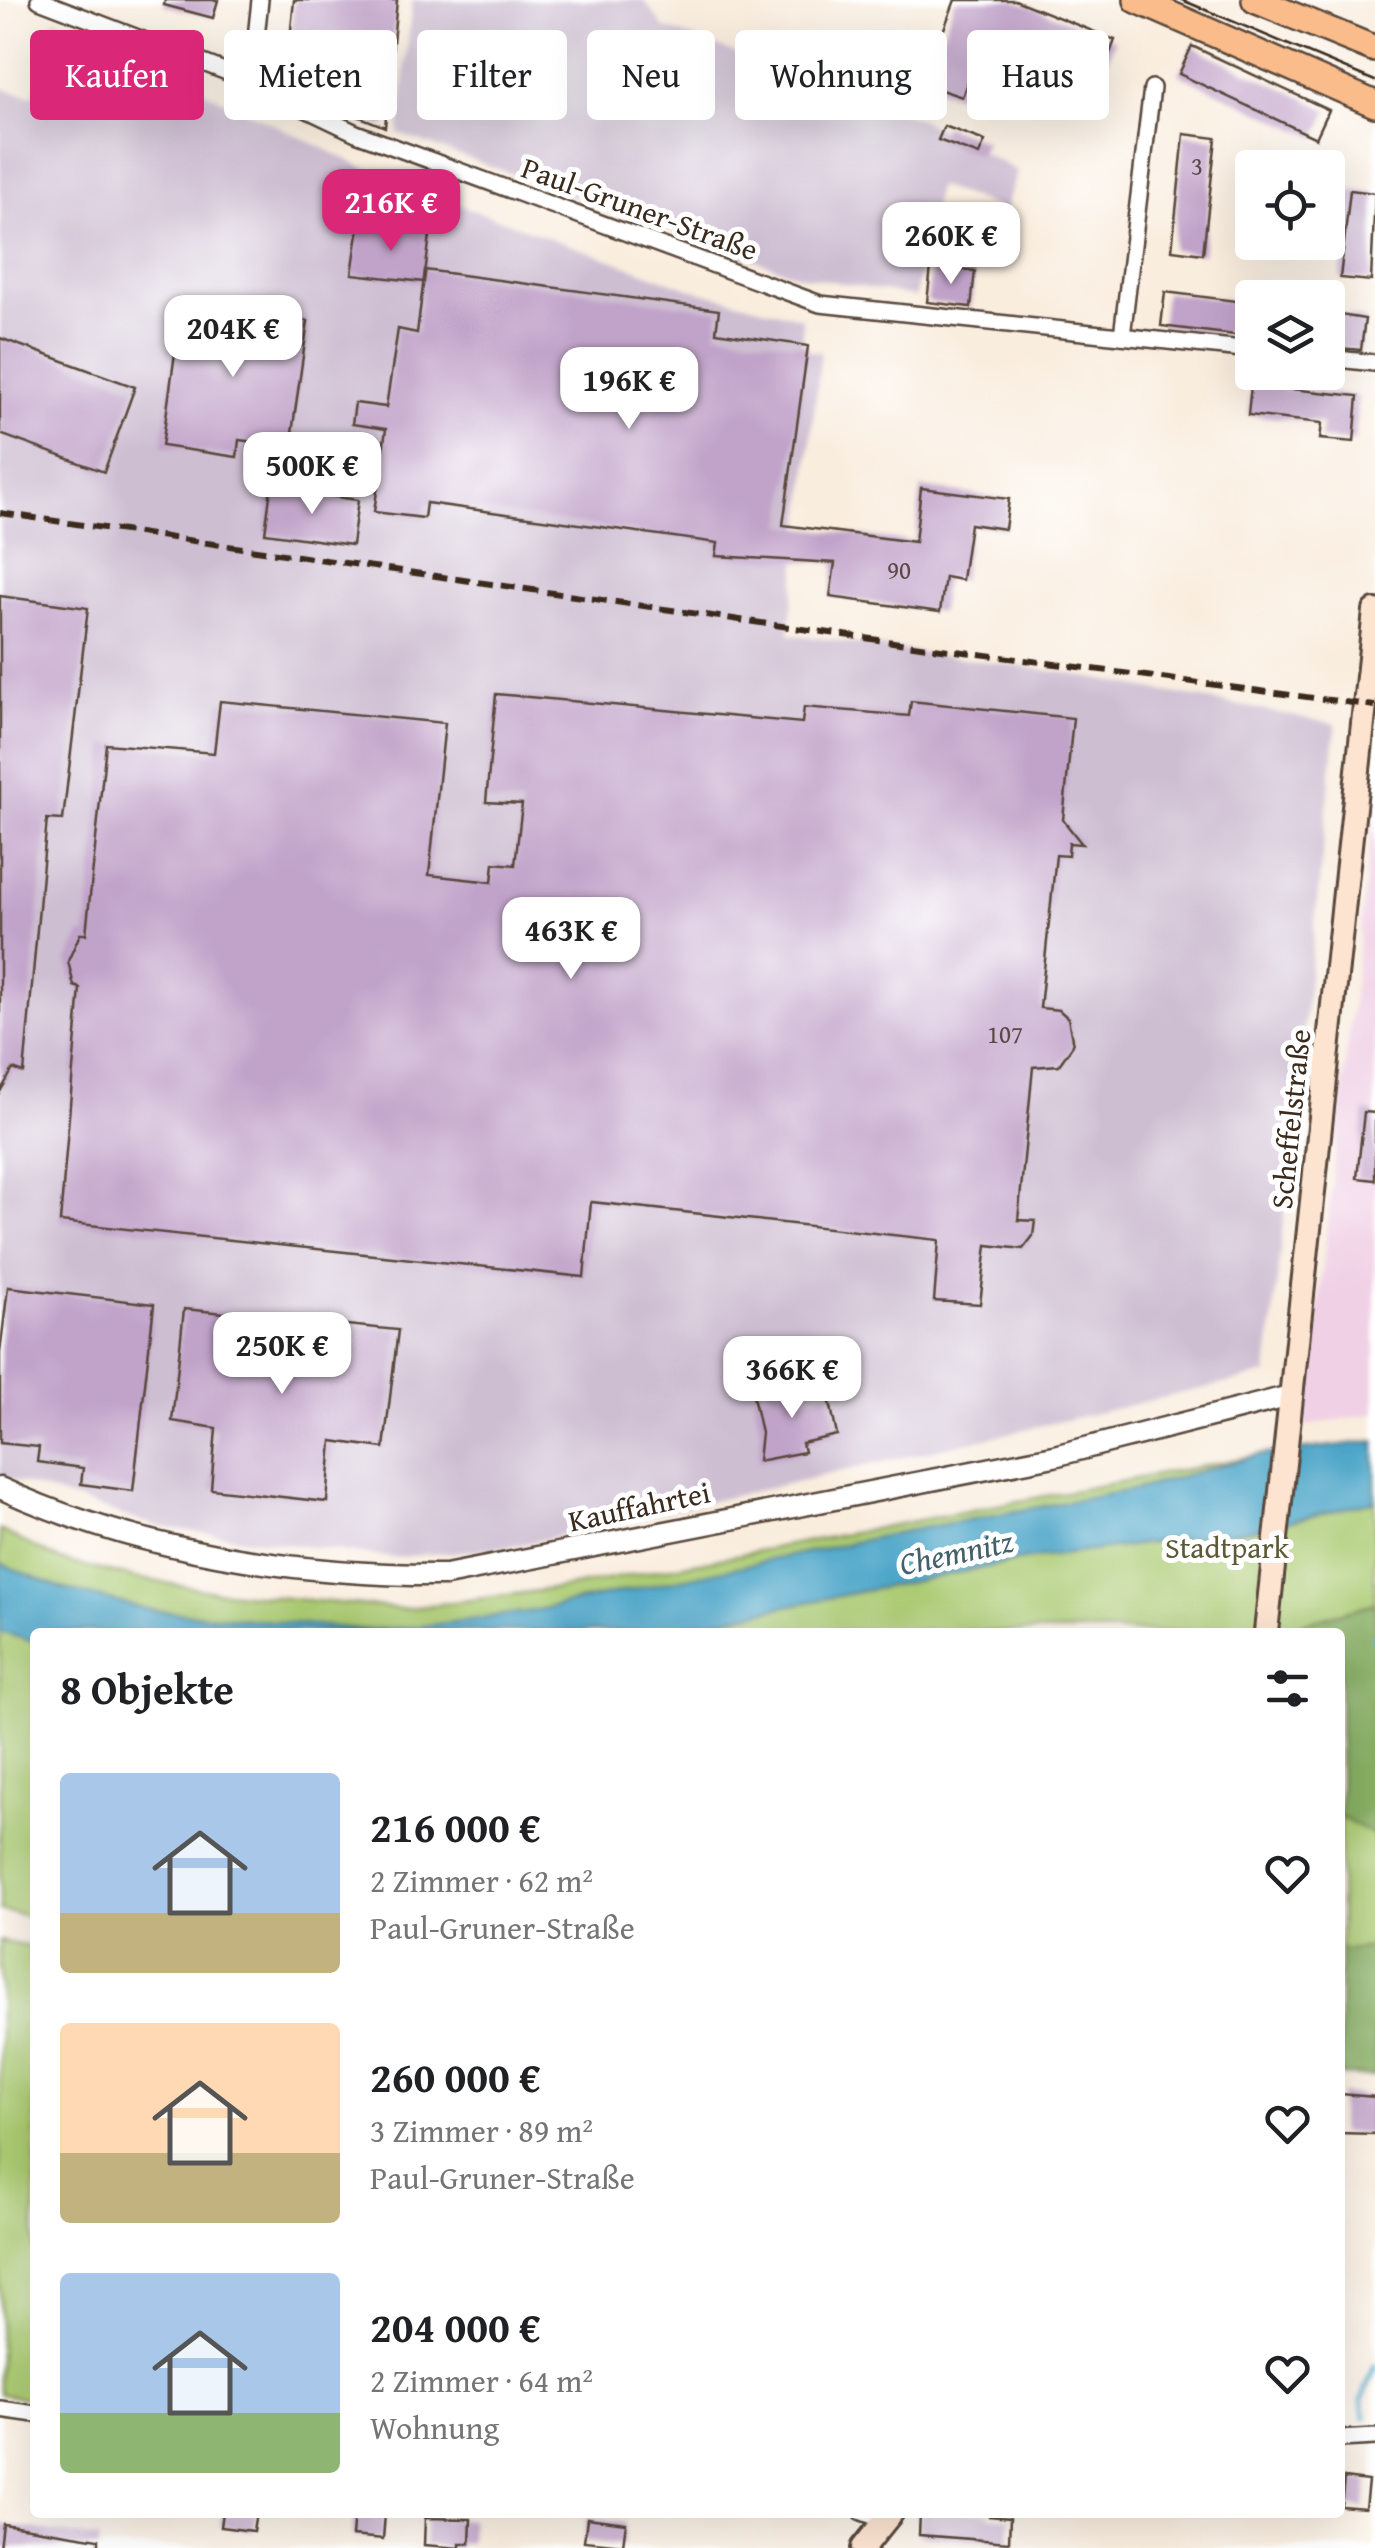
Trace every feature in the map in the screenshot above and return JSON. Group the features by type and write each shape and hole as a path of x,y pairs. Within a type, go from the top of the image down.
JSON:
{"main road":[{"path":"1137,0 1375,104"},
{"path":"1255,0 1375,48"},
{"name":"Scheffelstraße","path":"1267,1628 1375,611"},
{"path":"863,2548 888,2518"}],"street":[{"name":"Paul-Gruner-Straße","path":"39,0 224,71"},
{"path":"257,30 260,0"},
{"path":"1122,336 1152,88"},
{"name":"Paul-Gruner-Straße","path":"329,120 820,304 1235,348"},
{"path":"1345,360 1375,363"},
{"name":"Kauffahrtei","path":"0,1488 145,1538 219,1555 390,1575 446,1574 1054,1456 1290,1396"},
{"path":"0,2410 30,2413"},
{"path":"1345,2439 1375,2437"}],"shaded area":[{"path":"412,0 644,0 670,30 587,30 587,120 715,120 715,46 735,53 735,120 922,120 1017,171 1005,210 937,186 915,297 798,275 399,134"},
{"path":"55,19 78,30 52,30"},
{"path":"0,88 30,95 30,120 204,120 204,91 224,100 224,120 265,120 383,177 691,289 802,318 802,342 810,351 821,352 789,634 1066,673 1336,724 1267,1374 515,1546 392,1558 159,1527 0,1476"},
{"path":"1375,798 1375,1413 1305,1426"}],"green space":[{"name":"Stadtpark","path":"1265,1454 1375,1482 1375,2075 1345,2074 1345,1628 30,1628 30,1916 0,1911 0,1530 60,1560 215,1591 402,1609 574,1586"},
{"path":"1375,1603 1375,1835 1345,1820 1345,1628 1285,1628"},
{"path":"0,1941 30,1947 30,2399 0,2394"},
{"path":"1375,1947 1375,2077 1345,2075 1345,1950"}],"water":[{"name":"Chemnitz","path":"1375,1441 1375,1501 1256,1529 1023,1560 675,1628 400,1628 532,1611 901,1532 1137,1489 1257,1455"},
{"path":"0,1563 61,1588 150,1610 345,1628 30,1628 30,1641 0,1632"}],"building":[{"path":"165,0 218,0 213,18 164,5"},
{"path":"294,0 397,0 394,30 291,30"},
{"path":"955,0 1015,0 1090,30 967,30 967,83 962,97 947,92 947,30 944,30"},
{"path":"1192,46 1329,110 1316,138 1179,74"},
{"path":"368,120 386,120 385,127"},
{"path":"944,126 985,141 979,155 938,140"},
{"path":"1184,134 1216,138 1203,254 1172,250"},
{"path":"1350,190 1375,193 1371,281 1340,278"},
{"path":"359,226 430,235 424,282 352,274"},
{"path":"931,267 975,271 971,307 927,302"},
{"path":"425,270 719,310 716,332 808,346 783,525 915,542 921,488 1009,499 1005,529 970,524 962,580 945,577 940,612 830,597 835,563 716,556 718,543 426,503 424,518 374,512 386,429 352,424 355,403 386,407 398,329 417,333"},
{"path":"1165,292 1235,301 1235,335 1161,326"},
{"path":"182,303 308,321 290,447 239,440 237,457 162,446"},
{"path":"1345,316 1365,319 1361,350 1345,349"},
{"path":"0,338 135,387 104,472 0,434"},
{"path":"1250,390 1358,396 1354,442 1320,439 1322,423 1248,415"},
{"path":"271,488 358,500 352,545 265,533"},
{"path":"0,596 88,608 63,820 47,819 24,1073 13,1069 0,1092"},
{"path":"496,694 802,723 804,707 909,716 911,701 1073,718 1063,820 1082,844 1069,843 1068,856 1056,855 1040,1008 1059,1010 1068,1018 1073,1045 1059,1065 1033,1067 1018,1220 1035,1221 1033,1236 1023,1249 987,1245 980,1304 934,1301 939,1240 591,1202 584,1277 60,1222 80,988 74,986 68,961 80,934 86,934 106,744 214,753 220,701 445,723 429,875 492,882 494,863 515,865 522,804 486,802"},
{"path":"1364,1112 1375,1113 1375,1180 1357,1178"},
{"path":"8,1287 154,1304 133,1491 81,1484 83,1468 37,1462 39,1447 0,1443 0,1353"},
{"path":"184,1309 398,1330 384,1448 332,1441 327,1502 211,1489 216,1428 172,1421"},
{"path":"792,1383 803,1398 828,1393 837,1435 802,1443 804,1452 758,1461 761,1433 753,1396 770,1395 768,1385"},
{"path":"1345,2094 1375,2097 1375,2134 1345,2133"},
{"path":"1345,2478 1368,2481 1365,2508 1345,2506"},
{"path":"221,2518 255,2518 253,2531 220,2527"},
{"path":"354,2518 385,2518 383,2539 352,2536"},
{"path":"425,2518 471,2519 470,2543 460,2543 460,2548 424,2545"},
{"path":"587,2518 626,2523 623,2545 584,2541"},
{"path":"920,2518 1010,2518 1009,2542 919,2535"},
{"path":"3,2524 99,2539 99,2548 0,2548"}],"waterway":[{"path":"1364,2417 1362,2400 1375,2366"}],"tram line":[{"path":"1182,0 1375,81"}],"railway":[{"path":"0,513 934,648 1375,706"}]}
